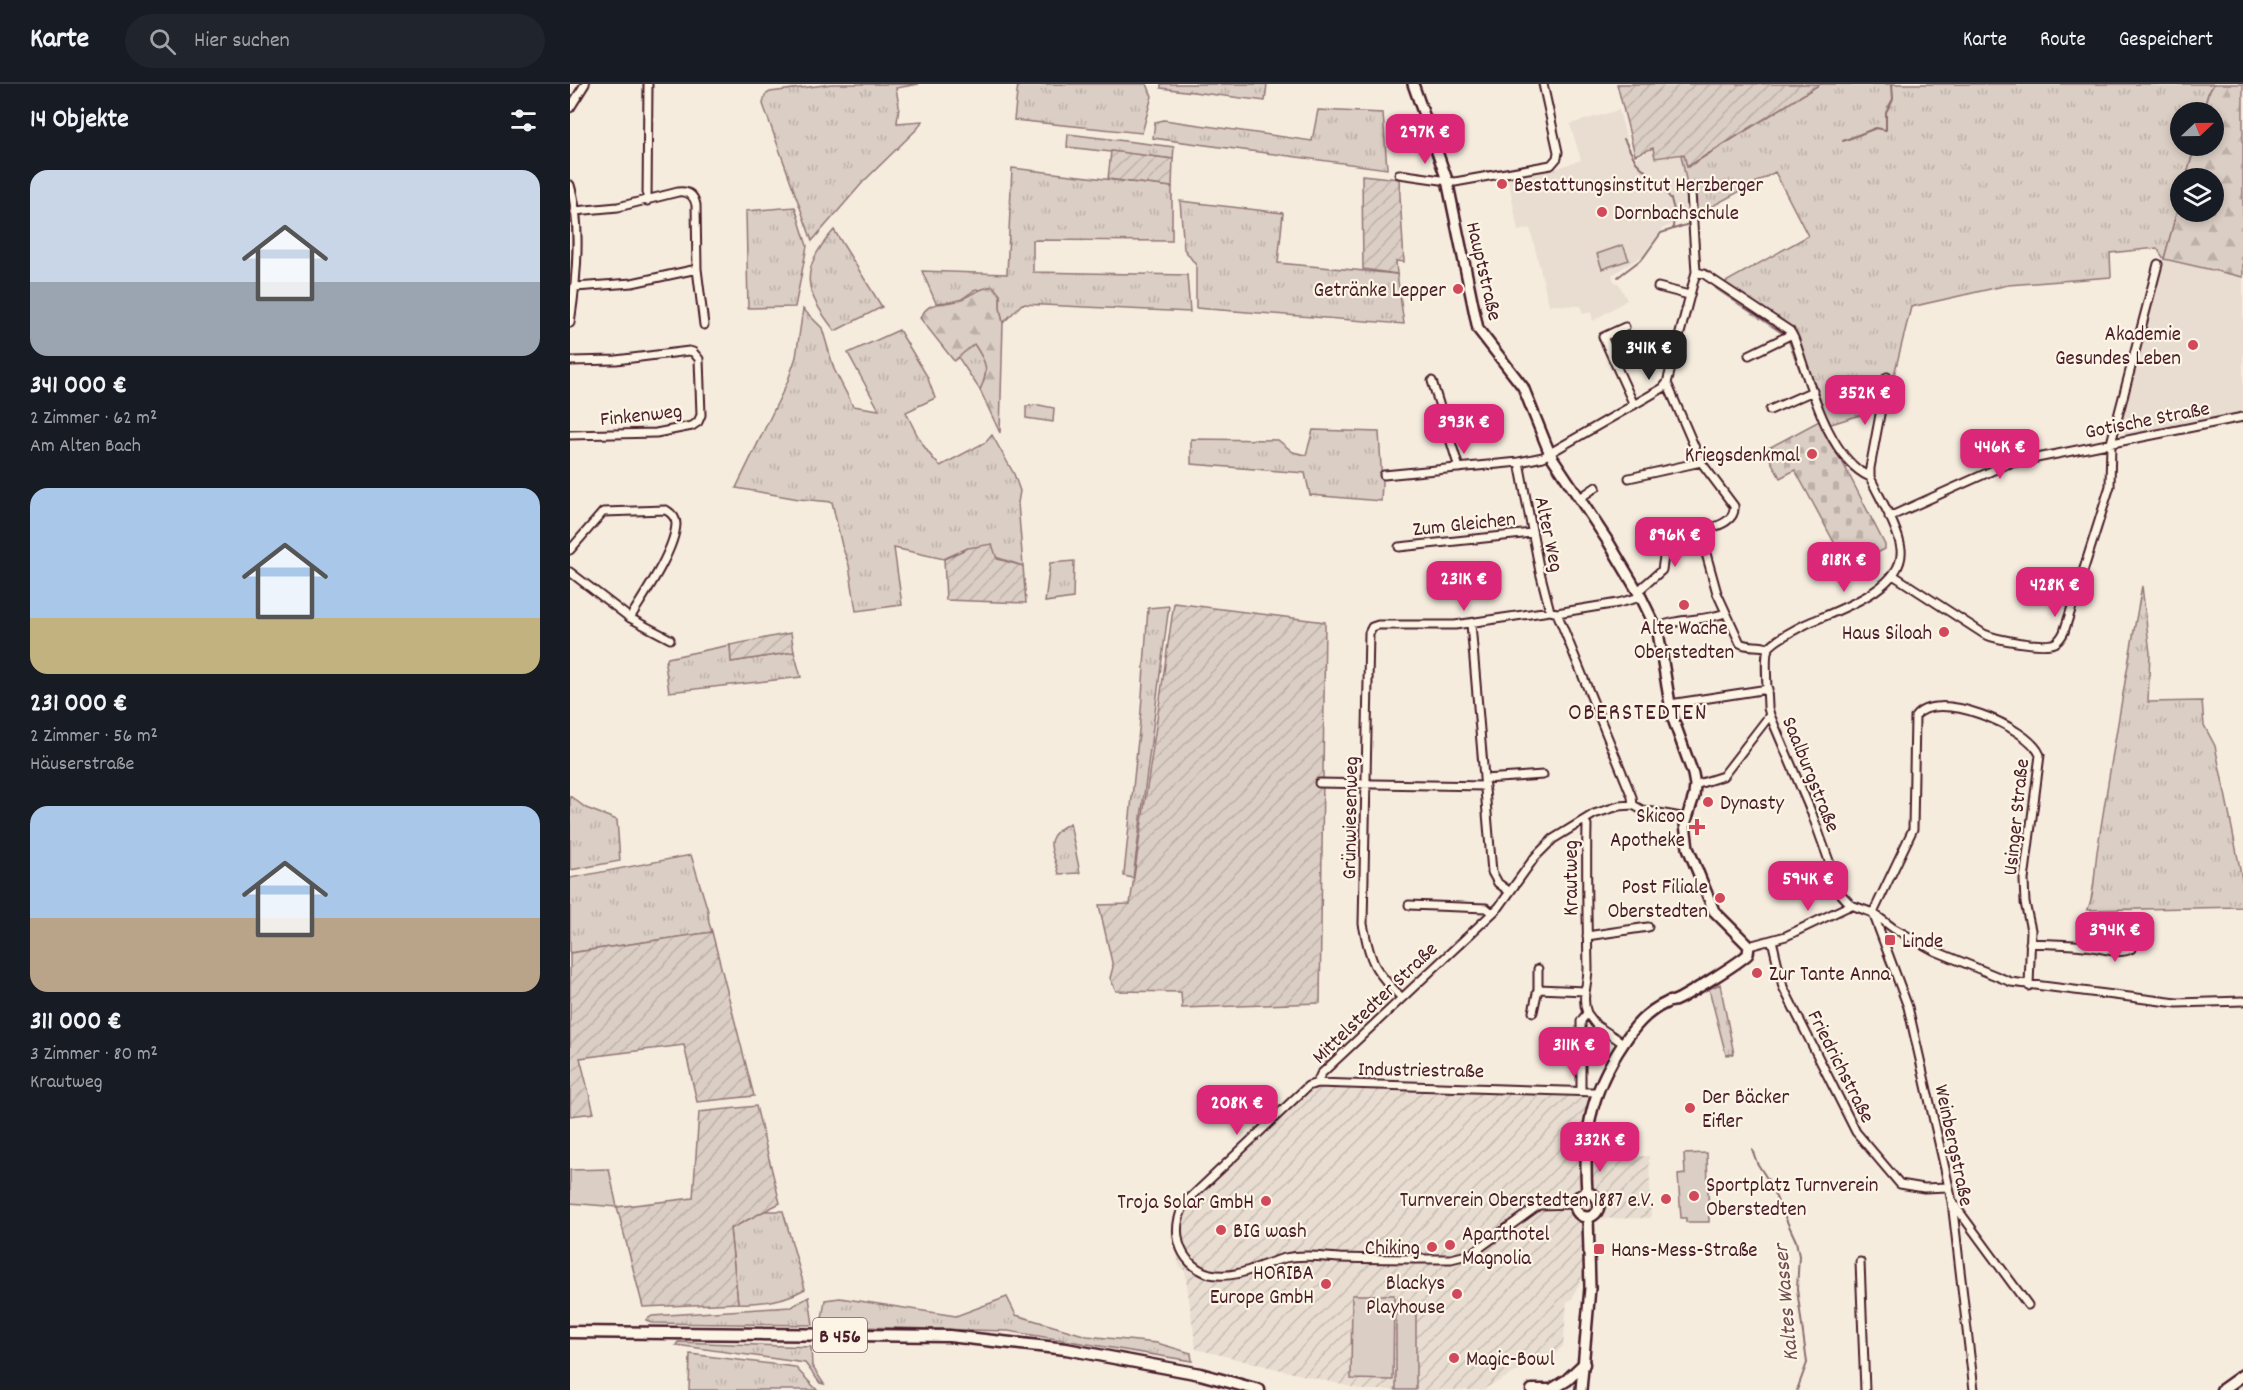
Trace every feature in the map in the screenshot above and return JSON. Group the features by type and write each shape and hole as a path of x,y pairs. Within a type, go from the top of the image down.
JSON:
{"main road":[{"name":"B 456","path":"570,1332 949,1336 1066,1349 1200,1374 1259,1390"},
{"path":"1532,1390 1551,1390 1567,1380 1584,1364"},
{"path":"2222,1390 2243,1375"}],"street":[{"path":"570,108 585,84"},
{"path":"647,201 648,84"},
{"name":"Hauptstraße","path":"1413,84 1447,180 1476,324 1523,387 1550,454 1640,594 1656,628 1661,645 1676,732 1693,774 1695,785"},
{"path":"1399,174 1455,182 1547,166 1554,162 1558,152 1543,84"},
{"path":"570,185 575,211 573,253 575,287 570,323"},
{"path":"575,211 618,207 683,191 693,198 696,205 697,269 704,325"},
{"path":"1384,475 1539,459 1664,387 1667,383 1696,273 1691,192"},
{"path":"1893,574 1990,637 2012,642 2050,644 2057,642 2064,632 2109,486 2111,443 2158,264"},
{"path":"575,287 632,283 697,269"},
{"path":"1696,273 1704,274 1787,328 1792,334 1823,416 1842,455 1859,471 1870,477"},
{"path":"1658,287 1689,295"},
{"path":"1625,327 1603,337 1634,405"},
{"path":"1749,355 1792,334"},
{"name":"Finkenweg","path":"570,361 616,360 682,351 693,352 699,359 701,415 698,422 692,426 656,433 570,435"},
{"path":"1700,532 1725,613 1740,643 1746,646 1757,645 1768,648 1800,627 1872,593 1893,574 1899,562 1901,549 1870,477 1887,377"},
{"path":"1432,381 1459,468"},
{"path":"1510,892 1498,883 1492,872 1471,624 1618,603 1640,594 1662,570 1666,537 1700,532 1731,519 1734,506 1701,462 1667,383"},
{"path":"1770,410 1813,391"},
{"name":"Gotische Straße","path":"1889,518 2007,464 2243,417"},
{"name":"Alter Weg","path":"1519,462 1532,533 1553,612 1632,797 1633,805"},
{"path":"1629,478 1701,462"},
{"path":"1580,498 1596,487"},
{"path":"570,550 603,512 666,510 672,514 676,524 668,549 651,584 630,618"},
{"name":"Zum Gleichen","path":"1399,547 1532,533"},
{"path":"570,572 630,618 670,639"},
{"path":"1656,628 1675,620 1713,617 1725,613"},
{"name":"Grünwiesenweg","path":"1402,998 1385,982 1373,966 1363,924 1369,633 1372,627 1377,625 1471,624"},
{"name":"Saalburgstraße","path":"1768,648 1770,715 1812,814 1841,894 1851,905"},
{"path":"1670,704 1768,689"},
{"name":"Usinger Straße","path":"1873,913 1913,829 1915,717 1929,708 1976,712 2007,725 2035,747 2040,755 2024,880 2025,903 2030,922 2029,986"},
{"path":"1587,1193 1586,1149 1596,1092 1605,1072 1633,1028 1644,1017 1668,1001 1675,1001 1739,962 1748,954 1749,946 1721,920 1710,903 1688,848 1687,819 1695,785 1720,778 1770,715"},
{"path":"1319,783 1484,782 1543,775"},
{"name":"Mittelstedter Straße","path":"1575,1204 1545,1203 1534,1207 1476,1250 1461,1258 1289,1257 1231,1275 1209,1273 1192,1264 1179,1243 1177,1233 1178,1215 1188,1200 1308,1086 1317,1083 1321,1074 1492,913 1547,844 1584,820 1603,810 1619,806 1633,805 1642,810 1687,819"},
{"name":"Krautweg","path":"1581,1090 1581,1021 1587,1013 1583,1002 1588,972 1587,825 1584,820"},
{"name":"Mittelstedter Straße","path":"1409,905 1486,908 1492,913"},
{"path":"1749,946 1786,936 1851,905 1873,913 1893,928 1935,951 1996,977 2029,986 2177,1003 2243,1001"},
{"name":"Weinbergstraße","path":"1873,913 1908,1006 1952,1202 1974,1390"},
{"name":"Krautweg","path":"1587,936 1648,927"},
{"name":"Friedrichstraße","path":"1772,940 1783,987 1856,1132 1900,1184 1924,1188 1948,1187"},
{"path":"2030,943 2083,945 2120,950"},
{"path":"1533,1012 1538,989 1538,969"},
{"path":"1538,989 1585,991"},
{"path":"1587,1013 1596,1025 1623,1043"},
{"name":"Industriestraße","path":"1317,1083 1596,1092"},
{"path":"1587,1193 1597,1198 1599,1206 1595,1213 1588,1216 1578,1213 1575,1204 1579,1195 1587,1193"},
{"path":"1952,1202 2028,1305"},
{"path":"1581,1390 1590,1288 1588,1216"},
{"path":"1860,1262 1864,1390"}],"shaded area":[{"name":"Dornbachschule","path":"1619,110 1632,160 1652,149 1655,159 1680,155 1689,193 1689,219 1663,228 1643,255 1612,275 1627,300 1593,321 1591,312 1583,314 1581,306 1549,305 1530,228 1518,231 1508,177 1551,170 1581,160 1570,124"},
{"name":"Akademie Gesundes Leben","path":"2164,259 2243,277 2243,413 2125,435 2120,430"},
{"path":"1312,1084 1596,1092 1586,1154 1621,1153 1624,1156 1649,1156 1651,1218 1583,1219 1584,1274 1572,1299 1567,1302 1563,1346 1553,1356 1540,1359 1482,1390 1363,1390 1196,1349 1185,1271 1180,1267 1171,1234 1178,1215 1184,1205"}],"green space":[{"path":"832,84 919,84 896,88 899,106 897,123 922,121 918,128 864,181 812,241 763,104 765,95 770,92"},
{"path":"1018,84 1147,84 1152,96 1142,133 1014,120"},
{"path":"1161,84 1267,84 1265,101 1161,88"},
{"path":"1617,84 1820,84 1687,167 1684,154 1655,158 1653,148 1635,155"},
{"path":"1820,84 2214,84 2206,102 2170,102 2170,156 2192,156 2189,168 2170,168 2170,222 2174,222 2164,259 2157,248 2110,253 2111,277 2008,285 1911,307 1886,407 1831,424 1826,415 1818,419 1789,342 1783,334 1715,288 1808,236 1775,172 1689,219 1691,204 1681,155 1685,154 1688,167"},
{"path":"2214,84 2243,84 2243,277 2164,259 2174,222 2224,222 2224,168 2189,168 2192,156 2224,156 2224,102 2206,102"},
{"path":"1318,110 1383,113 1387,169 1153,138 1155,122 1164,120 1312,141"},
{"path":"1068,134 1174,147 1173,159 1067,147"},
{"path":"1111,151 1173,159 1172,187 1108,179"},
{"path":"1012,168 1172,187 1172,241 1033,240 1033,272 1187,275 1190,312 1022,304 1003,323 1000,295 976,289 959,301 936,303 922,271 1007,274"},
{"path":"1362,175 1399,179 1404,262 1396,261 1397,274 1363,269"},
{"path":"1180,201 1283,213 1278,263 1397,274 1404,324 1196,308 1196,265 1184,249"},
{"path":"795,207 807,246 795,307 748,308 746,211"},
{"path":"834,230 882,307 835,331 817,304 809,281 810,269 815,257"},
{"path":"1623,245 1629,260 1602,269 1597,254"},
{"path":"993,286 1000,295 1003,323 1000,433 980,390 986,371 974,344 954,361 920,318 929,307 956,301"},
{"path":"803,309 822,328 834,369 853,406 879,410 848,353 899,330 927,376 935,398 906,412 920,440 940,466 986,442 992,435 1014,474 1020,491 1018,503 1023,566 968,548 944,559 894,548 902,605 856,611 849,565 842,546 832,502 736,488 787,383 796,357"},
{"path":"974,343 986,365 980,390 958,357"},
{"path":"1039,405 1054,408 1053,422 1026,418 1026,406"},
{"path":"1821,420 1885,545 1885,549 1848,568 1795,470 1780,478 1765,450"},
{"path":"1313,430 1379,432 1381,501 1310,495 1305,473 1191,464 1191,439 1278,440 1293,452 1306,455"},
{"path":"992,544 997,559 1023,566 1026,603 946,600 944,559 968,548"},
{"path":"1074,561 1073,598 1045,602 1050,563"},
{"path":"2142,586 2150,653 2148,702 2202,701 2204,725 2215,746 2225,793 2243,884 2243,907 2087,910 2093,891 2102,819"},
{"path":"1174,603 1325,622 1320,1003 1182,1008 1181,992 1116,991 1110,978 1113,967 1099,905 1130,904"},
{"path":"1169,606 1133,878 1124,876 1124,874 1141,711 1148,608"},
{"path":"791,633 794,652 731,662 730,645"},
{"path":"730,645 732,662 794,652 801,677 669,692 665,664 668,658"},
{"path":"570,796 586,808 617,820 620,861 570,870"},
{"path":"1070,823 1080,873 1059,874 1052,850 1052,839 1061,828"},
{"path":"691,855 712,932 570,953 570,878"},
{"path":"712,932 754,1096 697,1102 684,1045 580,1058 594,1113 570,1116 570,953"},
{"path":"1720,984 1734,1054 1726,1055 1709,989"},
{"path":"756,1106 780,1203 730,1229 738,1303 643,1307 617,1207 693,1198 699,1112"},
{"name":"Sportplatz Turnverein Oberstedten","path":"1707,1153 1709,1222 1686,1222 1686,1218 1681,1218 1678,1175 1685,1174 1684,1154"},
{"path":"609,1169 617,1207 570,1203 570,1170"},
{"path":"764,1211 783,1211 805,1289 772,1301 738,1303 730,1229"},
{"path":"1352,1295 1394,1295 1393,1380 1351,1379"},
{"path":"809,1297 813,1325 652,1323 646,1320 652,1316 791,1307"},
{"path":"1007,1297 1016,1315 1087,1336 1157,1343 1191,1353 1192,1361 1008,1331 821,1326 825,1300 840,1298 956,1316"},
{"path":"1396,1308 1416,1308 1416,1390 1396,1390"},
{"path":"678,1342 811,1347 812,1366 824,1384 820,1383 805,1363 676,1345"},
{"path":"690,1354 795,1367 817,1390 689,1390"}],"waterway":[{"name":"Kaltes Wasser","path":"1843,141 1876,128 1886,130 1886,112 1893,99 1892,84"},
{"name":"Kaltes Wasser","path":"1624,139 1636,162 1671,199 1674,210 1673,229"},
{"name":"Kaltes Wasser","path":"1618,277 1643,258 1661,233 1689,224"},
{"name":"Kaltes Wasser","path":"1752,1149 1796,1241 1799,1256 1797,1289 1807,1363 1797,1390"}],"place":[{"name":"Bestattungsinstitut Herzberger","path":"1502,184"},
{"name":"Dornbachschule","path":"1602,212"},
{"name":"Getränke Lepper","path":"1458,289"},
{"name":"Akademie Gesundes Leben","path":"2193,345"},
{"name":"Kriegsdenkmal","path":"1812,454"},
{"name":"Alte Wache Oberstedten","path":"1684,605"},
{"name":"Haus Siloah","path":"1944,632"},
{"name":"Dynasty","path":"1708,802"},
{"name":"Skicoo Apotheke","path":"1697,827"},
{"name":"Post Filiale Oberstedten","path":"1720,898"},
{"name":"Linde","path":"1890,940"},
{"name":"Zur Tante Anna","path":"1757,973"},
{"name":"Der Bäcker Eifler","path":"1690,1108"},
{"name":"Sportplatz Turnverein Oberstedten","path":"1694,1196"},
{"name":"Turnverein Oberstedten 1887 e.V.","path":"1666,1199"},
{"name":"Troja Solar GmbH","path":"1266,1201"},
{"name":"BIG wash","path":"1221,1230"},
{"name":"Aparthotel Magnolia","path":"1450,1245"},
{"name":"Chiking","path":"1432,1247"},
{"name":"Hans-Mess-Straße","path":"1599,1249"},
{"name":"HORIBA Europe GmbH","path":"1326,1284"},
{"name":"Blackys Playhouse","path":"1457,1294"},
{"name":"Magic-Bowl","path":"1454,1358"}],"district":[{"name":"OBERSTEDTEN","path":"1638,711"}]}
